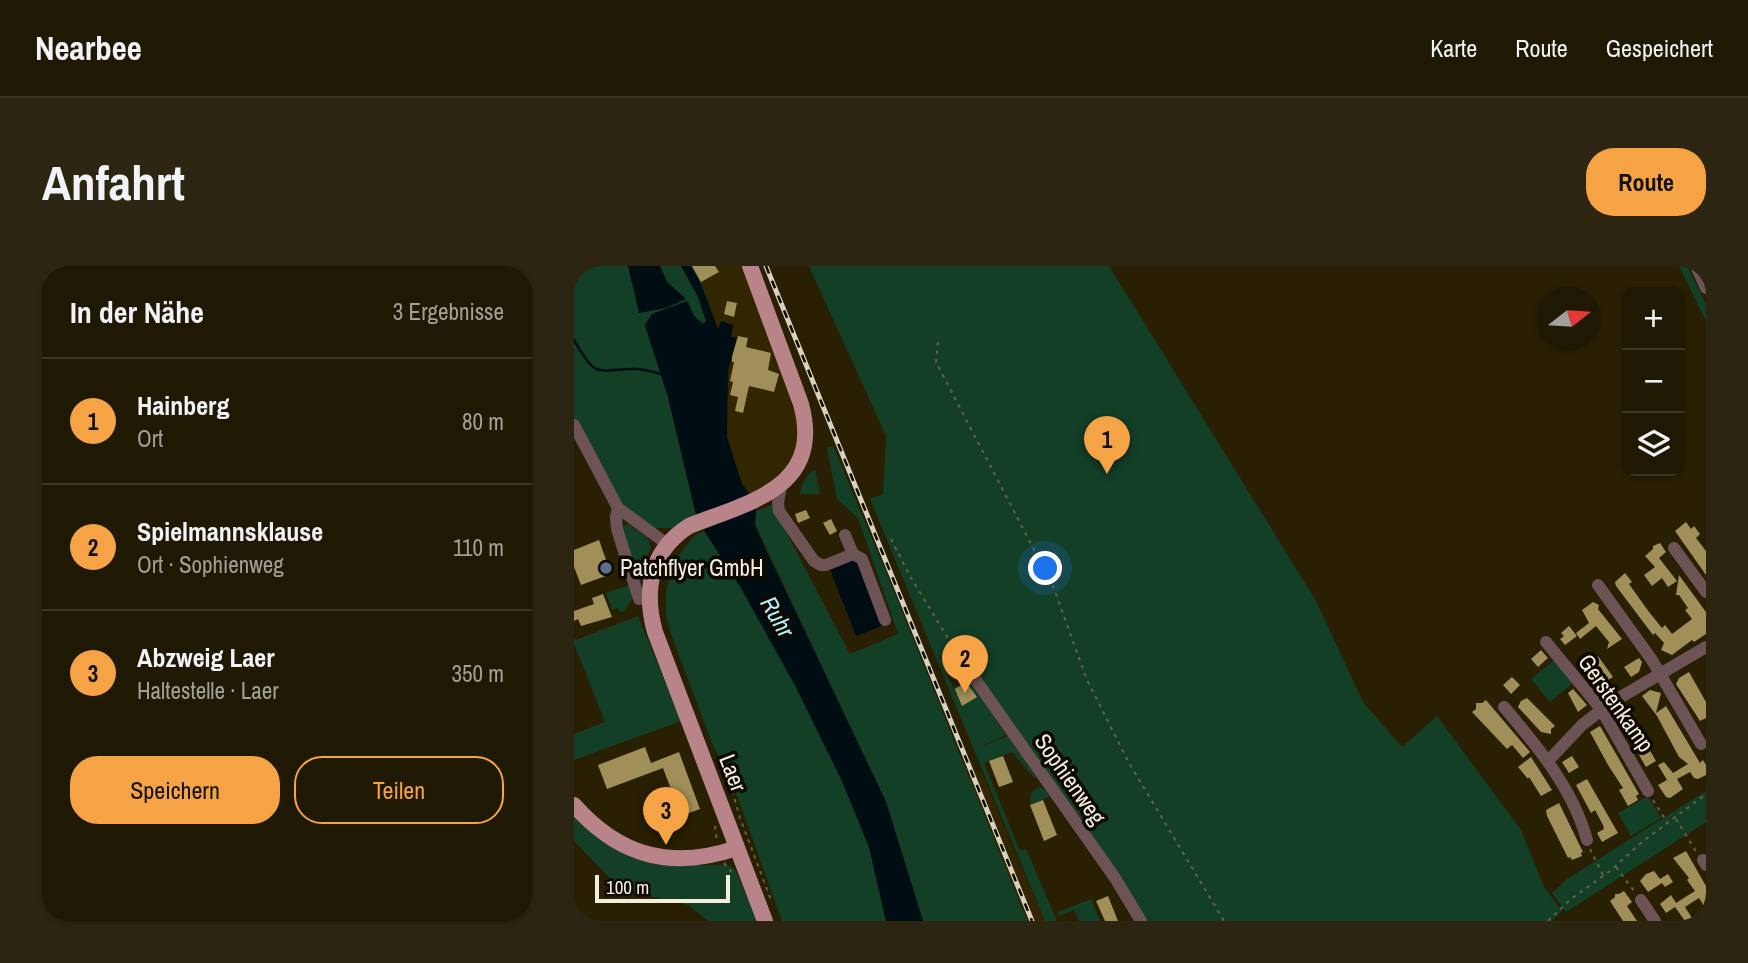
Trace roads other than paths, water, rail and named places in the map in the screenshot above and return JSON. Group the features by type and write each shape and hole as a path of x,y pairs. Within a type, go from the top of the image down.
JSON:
{"main road":[{"name":"Laer","path":"750,266 797,390 805,421 806,439 803,453 793,472 781,486 761,499 681,531 667,544 653,568 650,580 652,622 737,848 770,916"},
{"path":"574,805 601,833 644,854 696,858 737,848"}],"street":[{"path":"1696,266 1706,288"},
{"path":"574,425 618,508 667,544"},
{"path":"781,486 779,511 814,561 826,565 853,554"},
{"path":"618,508 617,529 639,599"},
{"path":"845,535 853,554 862,559 885,620"},
{"path":"1674,548 1706,592"},
{"path":"1598,585 1660,673 1701,744"},
{"name":"Gerstenkamp","path":"1546,642 1601,709 1648,791"},
{"path":"1548,761 1601,709 1706,647"},
{"name":"Sophienweg","path":"963,662 1115,878 1141,921"},
{"path":"1504,707 1548,761 1574,807 1587,840"},
{"path":"1641,900 1655,921"}],"water":[{"path":"628,266 660,266 667,282 686,299 666,308 639,313"},
{"name":"Ruhr","path":"681,266 691,266 701,284 718,329 721,321 733,325 731,337 737,337 728,370 727,437 742,484 751,496 756,511 755,525 886,802 923,921 886,921 869,847 842,781 796,687 741,588 697,519 668,397 645,325 652,314 687,301 694,316 703,324 706,321 698,297"},
{"path":"855,557 882,626 856,636 829,567"}],"waterway":[{"path":"574,340 588,362 599,370 640,369 664,375"}],"railway":[{"path":"766,266 1032,921"}],"place":[{"name":"Hainberg","path":"1107,474"},
{"name":"Patchflyer GmbH","path":"606,568"},
{"name":"Spielmannsklause","path":"965,693"},
{"name":"Abzweig Laer","path":"666,845"}]}
